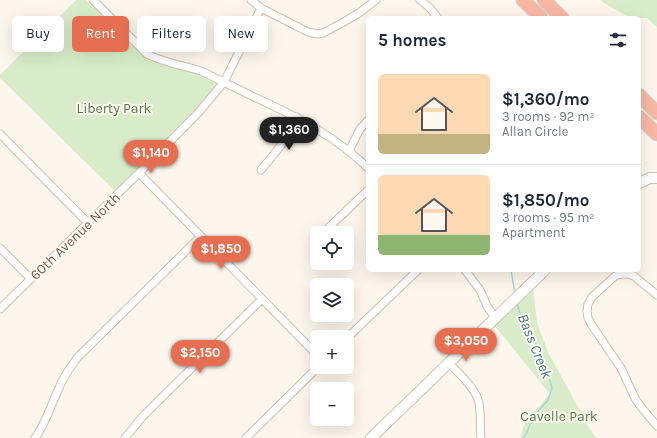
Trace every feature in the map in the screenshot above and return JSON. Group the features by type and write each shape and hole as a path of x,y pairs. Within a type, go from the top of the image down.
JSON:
{"highway":[{"path":"523,0 539,16"},
{"path":"544,0 560,16"},
{"path":"641,97 657,113"},
{"path":"641,119 657,134"}],"street":[{"path":"93,0 147,54 156,59 201,71 297,117 349,151 366,166"},
{"path":"251,0 261,8 308,32 318,34 342,23 359,13 376,0"},
{"path":"420,0 429,7 436,16"},
{"name":"60th Avenue North","path":"0,309 200,112 224,82 261,8"},
{"path":"261,170 281,146 297,117"},
{"path":"349,151 360,129 366,122"},
{"path":"0,134 88,223"},
{"path":"139,173 310,348"},
{"path":"641,182 650,178 657,178"},
{"path":"330,226 366,192"},
{"path":"35,438 46,419 59,387 76,358 201,236"},
{"path":"0,248 31,279"},
{"path":"354,331 416,272"},
{"path":"466,272 480,290 487,306 495,318"},
{"path":"371,438 543,272"},
{"path":"657,295 639,279 628,274 622,274 615,276 592,297 588,304 587,311 591,324 622,368 636,400 657,426"},
{"path":"125,438 143,416 262,299"},
{"path":"449,363 476,394 480,411 480,438"},
{"path":"246,438 311,374"}],"green space":[{"name":"Liberty Park","path":"76,0 86,0 102,16 72,16 72,52 129,52 129,43 144,57 157,63 188,70 217,84 181,126 115,191 0,78 0,75 23,52 64,52 64,16 60,16"},
{"path":"601,0 657,0 657,27 647,18 641,18 641,16 627,16"},
{"name":"Cavelle Park","path":"533,288 537,323 549,354 596,438 520,438 525,422 550,394 495,326"}],"waterway":[{"name":"Bass Creek","path":"511,272 515,294"},
{"name":"Bass Creek","path":"517,303 521,317 541,354 552,388 548,400 534,416 524,438"}]}
